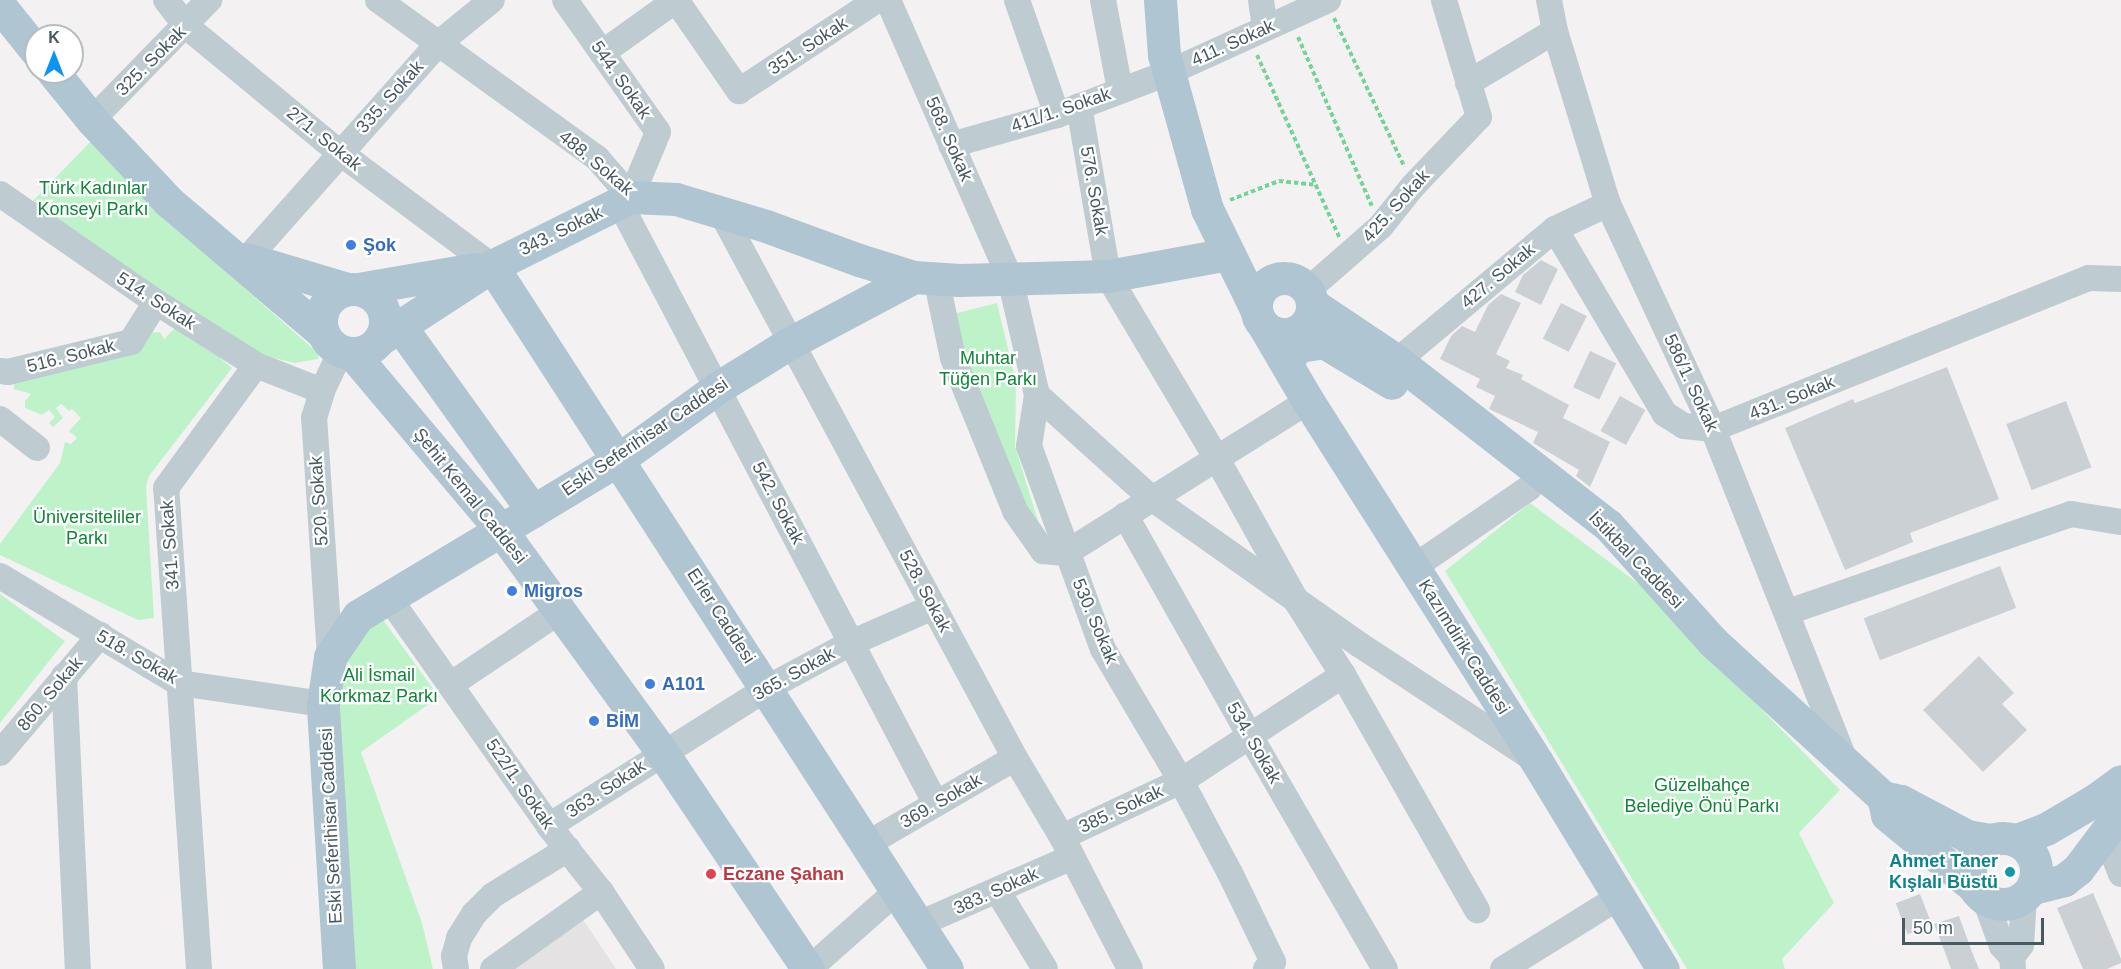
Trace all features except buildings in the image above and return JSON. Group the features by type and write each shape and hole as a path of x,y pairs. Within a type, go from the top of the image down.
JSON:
{"main road":[{"name":"Kazımdirik Caddesi","path":"1161,0 1164,54 1207,209 1260,317 1308,400 1537,762 1663,969"},
{"path":"0,6 24,36"},
{"path":"63,84 92,120 168,201 240,257 359,340 533,511"},
{"name":"488. Sokak","path":"625,200 676,199 925,278"},
{"name":"343. Sokak","path":"492,266 625,200"},
{"path":"1228,254 1306,309 1381,374 1593,537 1713,642"},
{"name":"Eski Seferihisar Caddesi","path":"339,969 323,704 330,657 358,616 619,459 717,388 790,343 925,278 1108,276 1228,254"},
{"path":"240,257 368,292 383,307 385,329 359,340"},
{"path":"359,340 492,266"},
{"path":"359,340 321,318 329,299 353,289 492,266"},
{"name":"Erler Caddesi","path":"492,266 767,688 946,969"},
{"path":"1267,284 1306,309 1280,334 1260,317 1257,299 1267,284"},
{"path":"1285,361 1299,346 1306,309"},
{"name":"İstikbal Caddesi","path":"1306,309 1397,360 1608,525 1713,642 1883,797 1901,801 1967,836 2003,840"},
{"name":"Şehit Kemal Caddesi","path":"359,340 662,752 808,969"},
{"path":"2113,822 2078,869 2064,880 2028,892 2007,904 1979,892 1970,870 1972,859 1978,849 2046,829 2095,800 2121,781"},
{"name":"İstikbal Caddesi","path":"1883,797 1887,815 1979,892"},
{"path":"2003,840 2032,854 2036,864 2028,892"}],"street":[{"name":"271. Sokak","path":"166,0 186,26 339,152 492,266"},
{"name":"325. Sokak","path":"92,120 209,0"},
{"name":"488. Sokak","path":"378,0 597,158 625,200"},
{"name":"335. Sokak","path":"240,257 439,43 492,0"},
{"name":"544. Sokak","path":"565,0 658,132 625,200"},
{"path":"602,53 676,0"},
{"name":"351. Sokak","path":"676,0 739,91 877,0"},
{"name":"568. Sokak","path":"888,0 1010,278"},
{"name":"576. Sokak","path":"1017,0 1068,110 1108,276"},
{"path":"1103,0 1120,90"},
{"path":"1257,32 1261,0"},
{"path":"1444,0 1468,83 1555,31"},
{"name":"586/1. Sokak","path":"1549,0 1555,31 1608,204 1713,429 1788,612 1845,763"},
{"name":"411. Sokak","path":"1170,72 1327,1"},
{"name":"411/1. Sokak","path":"951,145 1068,110 1170,72"},
{"name":"425. Sokak","path":"1306,309 1347,257 1381,226 1413,186 1479,117 1468,83"},
{"name":"514. Sokak","path":"0,194 156,302 256,365 322,391"},
{"name":"542. Sokak","path":"625,200 717,388 936,804"},
{"name":"427. Sokak","path":"1397,360 1555,229 1608,204"},
{"name":"528. Sokak","path":"721,212 1015,758 1067,847 1130,969"},
{"name":"431. Sokak","path":"1555,229 1665,414 1684,426 1713,429 2088,278 2121,279"},
{"path":"1108,276 1216,457 1297,602 1343,675 1477,910"},
{"path":"925,278 953,358 1015,511 1043,551 1066,553 1150,497 1308,400"},
{"name":"530. Sokak","path":"1010,278 1036,395 1029,446 1066,553 1103,649 1181,781 1273,962 1266,969"},
{"name":"516. Sokak","path":"0,371 8,372 131,342 156,302"},
{"name":"520. Sokak","path":"330,657 314,418 322,391 359,340"},
{"name":"341. Sokak","path":"200,969 166,488 256,365"},
{"path":"1036,395 1150,497 1297,602 1537,762"},
{"path":"0,419 37,448"},
{"path":"1414,567 1529,488"},
{"path":"1788,612 2071,514 2121,522"},
{"name":"534. Sokak","path":"1125,515 1385,969"},
{"name":"518. Sokak","path":"0,576 179,683 323,704"},
{"name":"522/1. Sokak","path":"389,598 549,825 601,892 652,969"},
{"name":"365. Sokak","path":"662,752 767,688 851,643 933,607"},
{"path":"450,685 560,611"},
{"name":"860. Sokak","path":"0,753 100,635"},
{"name":"385. Sokak","path":"1067,847 1181,781 1343,675"},
{"path":"64,676 78,969"},
{"name":"363. Sokak","path":"549,825 662,752"},
{"name":"369. Sokak","path":"867,844 1015,758"},
{"path":"2113,822 2121,874"},
{"name":"383. Sokak","path":"919,924 997,890 1067,847"},
{"path":"456,969 454,956 459,938 474,914 493,895 568,849"},
{"path":"997,890 1045,969"},
{"path":"808,969 897,891"},
{"path":"493,969 601,892"},
{"path":"1979,892 2001,946 2012,963"},
{"path":"2012,963 2021,945 2028,892"},
{"path":"1503,969 1619,897"}],"path":[{"path":"1327,1 1413,186"},
{"path":"1290,17 1381,226"},
{"path":"1257,32 1315,186 1347,257"},
{"path":"1207,209 1279,181 1315,186"}],"shaded area":[{"path":"578,912 616,969 499,969"}],"green space":[{"name":"Türk Kadınlar Konseyi Parkı","path":"93,139 165,218 319,354 318,359 295,363 261,355 29,205"},
{"name":"Muhtar Tüğen Parkı","path":"997,303 1016,382 1015,446 1045,544 1042,546 949,315"},
{"name":"Üniversiteliler Parkı","path":"175,328 218,349 220,358 232,368 149,476 146,486 154,618 138,620 0,555 0,544 60,463 65,442 71,444 77,438 69,431 81,418 72,409 69,411 61,404 56,408 63,418 53,427 49,423 55,417 49,410 42,415 25,408 25,401 31,394 14,389 14,372 146,333 160,332 164,339"},
{"name":"Güzelbahçe Belediye Önü Parkı","path":"1530,503 1643,587 1840,790 1799,833 1834,903 1782,959 1785,969 1687,969 1445,571"},
{"path":"0,594 65,641 0,723"},
{"name":"Ali İsmail Korkmaz Parkı","path":"376,610 439,697 361,752 422,923 433,969 352,969 336,693 361,620"}],"place":[{"name":"Şok","path":"351,245"},
{"name":"Migros","path":"512,591"},
{"name":"A101","path":"650,684"},
{"name":"BİM","path":"594,721"},
{"name":"Ahmet Taner Kışlalı Büstü","path":"2010,872"},
{"name":"Eczane Şahan","path":"711,874"}]}
